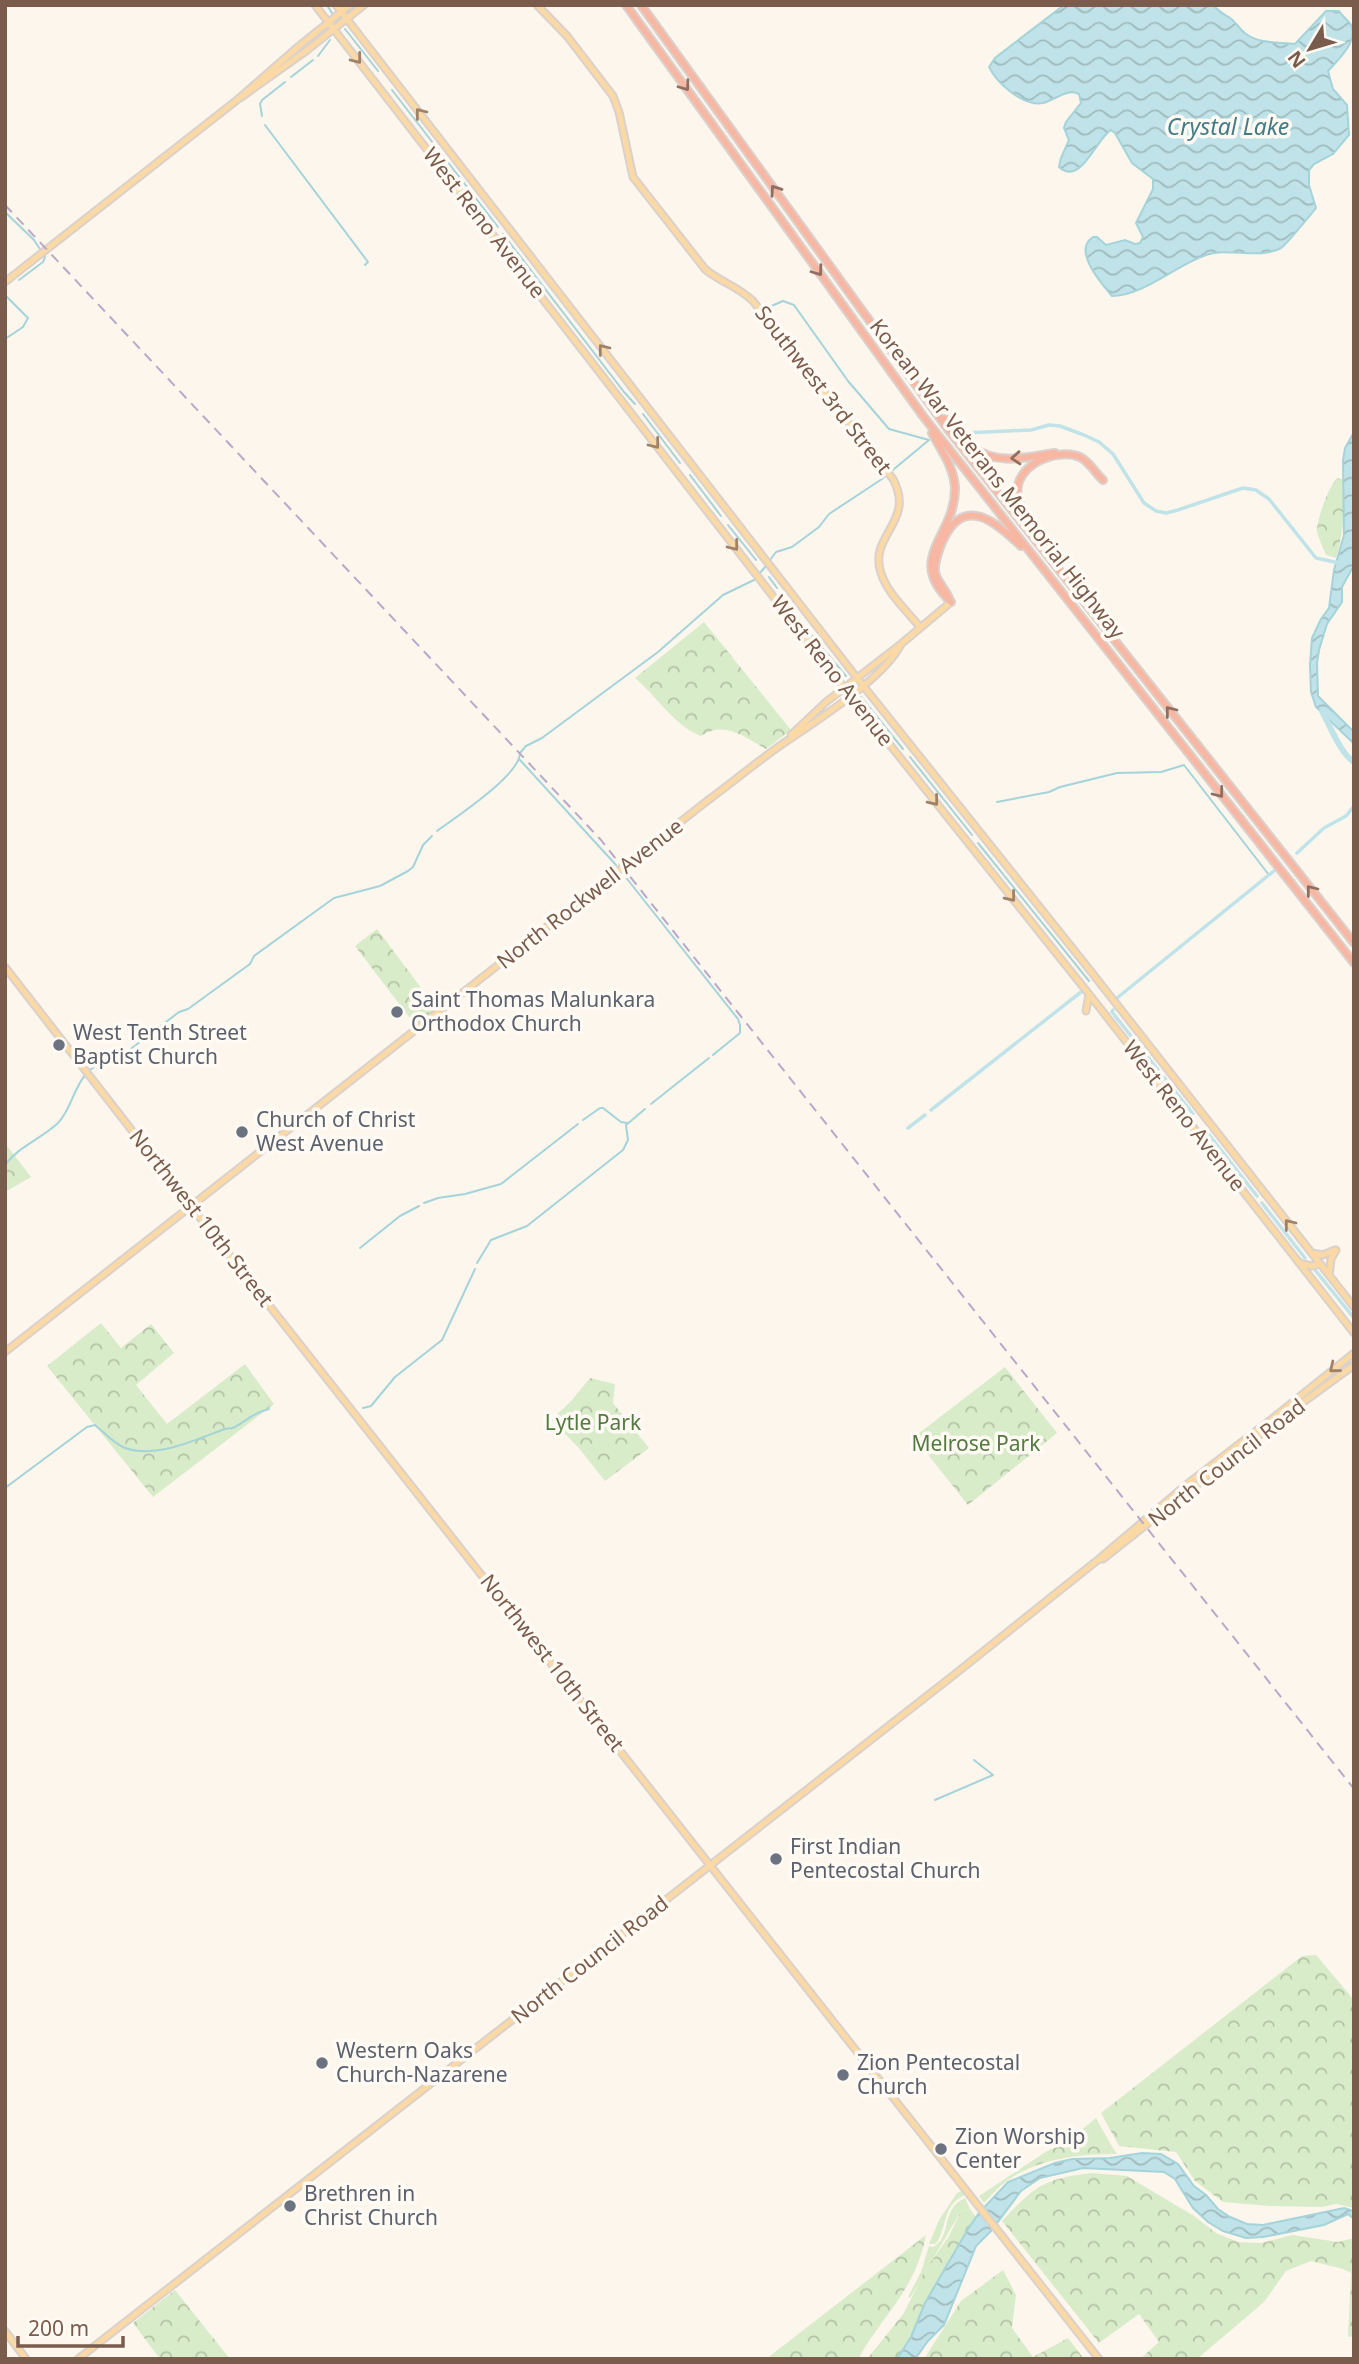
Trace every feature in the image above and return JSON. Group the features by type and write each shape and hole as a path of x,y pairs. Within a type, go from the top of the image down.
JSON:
{"highway":[{"name":"Korean War Veterans Memorial Highway","path":"626,5 923,416 1354,963"},
{"name":"Korean War Veterans Memorial Highway","path":"641,5 926,400 1354,943"},
{"path":"926,400 968,443 983,454 1010,459 1074,452 1083,454 1094,463 1103,480 1085,460 1066,455 1033,464 1025,470 1018,483 1017,495 1022,509 1069,583"},
{"path":"923,416 950,465 954,478 953,504 930,568 934,582 951,602"},
{"path":"951,602 937,578 935,565 946,535 951,527 964,518 981,517 993,521 1035,559"}],"main road":[{"name":"West Reno Avenue","path":"315,5 844,688 1089,994 1354,1333"},
{"name":"West Reno Avenue","path":"336,5 862,685 1354,1307"},
{"path":"5,282 237,100 350,5"},
{"path":"237,100 249,94 365,5"},
{"name":"Southwest 3rd Street","path":"537,5 567,36 613,96 619,111 630,170 642,189 705,269 716,278 741,290 753,301 891,477 899,493 900,507 882,544 878,564 886,583 920,627"},
{"path":"288,64 301,50 299,46"},
{"path":"718,525 731,515"},
{"path":"901,644 951,602"},
{"name":"North Rockwell Avenue","path":"779,746 844,688 901,644"},
{"name":"North Rockwell Avenue","path":"5,1352 779,746 850,695 893,659 901,644"},
{"path":"900,757 912,747"},
{"path":"969,844 981,834"},
{"name":"Northwest 10th Street","path":"5,967 1099,2359"},
{"path":"1086,1011 1089,994"},
{"path":"1194,1129 1207,1118"},
{"path":"1253,1205 1266,1195"},
{"path":"1312,1253 1323,1255 1336,1250 1331,1259 1329,1275"},
{"path":"1299,1263 1312,1266 1320,1264"},
{"name":"North Council Road","path":"78,2359 712,1866 1354,1353"},
{"name":"North Council Road","path":"1099,1559 1103,1559 1272,1425 1354,1365"},
{"path":"5,2331 26,2359"}],"green space":[{"path":"1338,478 1343,480 1344,509 1336,558 1326,555 1317,532 1324,504"},
{"path":"704,622 791,730 766,749 742,735 726,730 710,731 701,736 691,731 674,718 635,678"},
{"path":"377,929 437,1009 416,1026 355,946"},
{"path":"5,1143 31,1177 5,1192"},
{"path":"101,1323 121,1348 151,1324 174,1353 136,1385 167,1424 245,1364 274,1404 153,1497 47,1366"},
{"name":"Melrose Park","path":"1005,1367 1057,1433 968,1505 914,1437"},
{"name":"Lytle Park","path":"590,1378 615,1384 613,1403 649,1448 605,1481 578,1447 551,1420"},
{"path":"1316,1955 1354,2000 1354,2208 1336,2204 1322,2207 1223,2202 1195,2181 1176,2152 1119,2146 1101,2113 1302,1956"},
{"path":"1096,2118 1111,2145 1073,2147 1064,2144"},
{"path":"1064,2144 1073,2147 1111,2145 1117,2154 1075,2156 1047,2162 1008,2180 984,2203 979,2196 1047,2151"},
{"path":"1091,2173 1127,2176 1194,2216 1216,2233 1238,2242 1261,2243 1292,2235 1338,2242 1354,2238 1354,2336 1348,2337 1351,2273 1311,2261 1286,2271 1264,2302 1197,2359 1140,2359 1159,2342 1139,2314 1099,2343 1002,2221 1041,2186 1061,2178"},
{"path":"962,2191 965,2195 953,2203 938,2241 929,2244 939,2220 957,2193"},
{"path":"965,2198 970,2209 961,2211 910,2298 908,2297 921,2272 929,2246 933,2247 939,2243 952,2209"},
{"path":"970,2209 976,2217 925,2303 911,2337 899,2357 867,2359 904,2313 924,2272 949,2236 961,2211"},
{"path":"926,2235 921,2255 907,2287 858,2359 766,2359"},
{"path":"1003,2270 1016,2295 1012,2328 1033,2357 1068,2338 1084,2359 924,2359 961,2301"},
{"path":"175,2290 230,2359 160,2359 133,2323"}],"water":[{"name":"Crystal Lake","path":"1064,5 1213,5 1257,40 1295,44 1326,11 1339,11 1351,25 1352,38 1346,50 1328,71 1333,89 1347,105 1349,135 1333,154 1314,164 1309,170 1309,185 1316,208 1281,248 1263,253 1224,252 1206,255 1136,291 1112,296 1090,266 1087,243 1097,237 1106,245 1125,240 1140,243 1143,237 1136,223 1153,189 1153,179 1132,163 1111,130 1088,159 1074,171 1059,167 1069,140 1064,128 1081,103 1079,94 1066,93 1043,103 1027,101 1004,86 989,67 995,58"},
{"path":"1354,432 1354,565 1342,587 1342,602 1327,624 1317,663 1318,696 1354,732 1354,744 1316,707 1311,692 1310,665 1312,638 1329,608 1334,570 1344,535 1343,460 1345,448"},
{"path":"1142,2153 1161,2154 1178,2164 1194,2186 1218,2209 1247,2224 1263,2225 1344,2208 1354,2211 1354,2219 1348,2214 1324,2225 1246,2238 1223,2231 1208,2222 1193,2208 1175,2179 1164,2172 1083,2168 1040,2178 1021,2191 991,2231 976,2246 944,2325 915,2359 897,2359 911,2337 925,2303 968,2229 1008,2182 1072,2159 1110,2158"}],"waterway":[{"path":"327,5 332,13"},
{"path":"345,29 378,71"},
{"path":"318,56 330,40"},
{"path":"291,77 313,60"},
{"path":"262,116 262,100 285,82"},
{"path":"392,90 498,227"},
{"path":"265,125 368,262 365,265"},
{"path":"5,212 40,249"},
{"path":"503,234 635,404"},
{"path":"19,280 43,262 45,257"},
{"path":"5,295 28,318 23,327 5,339"},
{"path":"769,307 783,301 794,305 848,381 889,429 929,440 882,479 829,514 819,527 792,547 776,552 770,560"},
{"path":"643,414 680,463"},
{"path":"964,433 1031,430 1049,425 1084,435 1099,442 1113,454 1144,503 1156,511 1166,513 1243,488 1256,490 1269,499 1316,558 1339,563"},
{"path":"690,475 721,516"},
{"path":"728,525 756,560"},
{"path":"759,574 767,565"},
{"path":"769,577 777,588"},
{"path":"437,831 499,784 526,746 542,738 658,652 723,595 756,579"},
{"path":"782,595 797,618 846,676"},
{"path":"861,697 903,749"},
{"path":"1322,711 1340,746 1354,762"},
{"path":"910,757 972,835"},
{"path":"520,760 616,865"},
{"path":"997,802 1049,792 1117,773 1161,772 1184,765 1269,875"},
{"path":"1297,853 1324,828 1346,816 1354,806"},
{"path":"90,1070 98,1064 115,1061 179,1012 188,1009 250,964 254,956 334,898 380,886 408,871 413,867 423,845 432,836"},
{"path":"978,843 1089,981"},
{"path":"1117,998 1274,871"},
{"path":"624,875 738,1019 740,1033 713,1055"},
{"path":"931,1110 1081,992"},
{"path":"1113,1010 1193,1114"},
{"path":"651,1104 709,1058"},
{"path":"5,1165 58,1123 86,1074"},
{"path":"583,1120 603,1108 621,1122 627,1123"},
{"path":"477,1263 491,1240 527,1226 623,1150 628,1140 626,1125 645,1109"},
{"path":"908,1128 925,1115"},
{"path":"424,1203 501,1184 578,1124"},
{"path":"1206,1131 1257,1196"},
{"path":"1262,1203 1305,1258"},
{"path":"360,1248 400,1216 419,1206"},
{"path":"363,1408 371,1406 395,1377 442,1340 475,1269"},
{"path":"1315,1270 1354,1318"},
{"path":"5,1488 87,1427 95,1425 125,1448 150,1451 176,1446 233,1428 255,1414 269,1409"},
{"path":"935,1800 993,1775 974,1760"}],"railway":[{"path":"5,205 601,840 1354,1789"}],"place":[{"name":"Saint Thomas Malunkara Orthodox Church","path":"397,1012"},
{"name":"West Tenth Street Baptist Church","path":"59,1045"},
{"name":"Church of Christ West Avenue","path":"242,1132"},
{"name":"First Indian Pentecostal Church","path":"776,1859"},
{"name":"Western Oaks Church-Nazarene","path":"322,2063"},
{"name":"Zion Pentecostal Church","path":"843,2075"},
{"name":"Zion Worship Center","path":"941,2149"},
{"name":"Brethren in Christ Church","path":"290,2206"}]}
